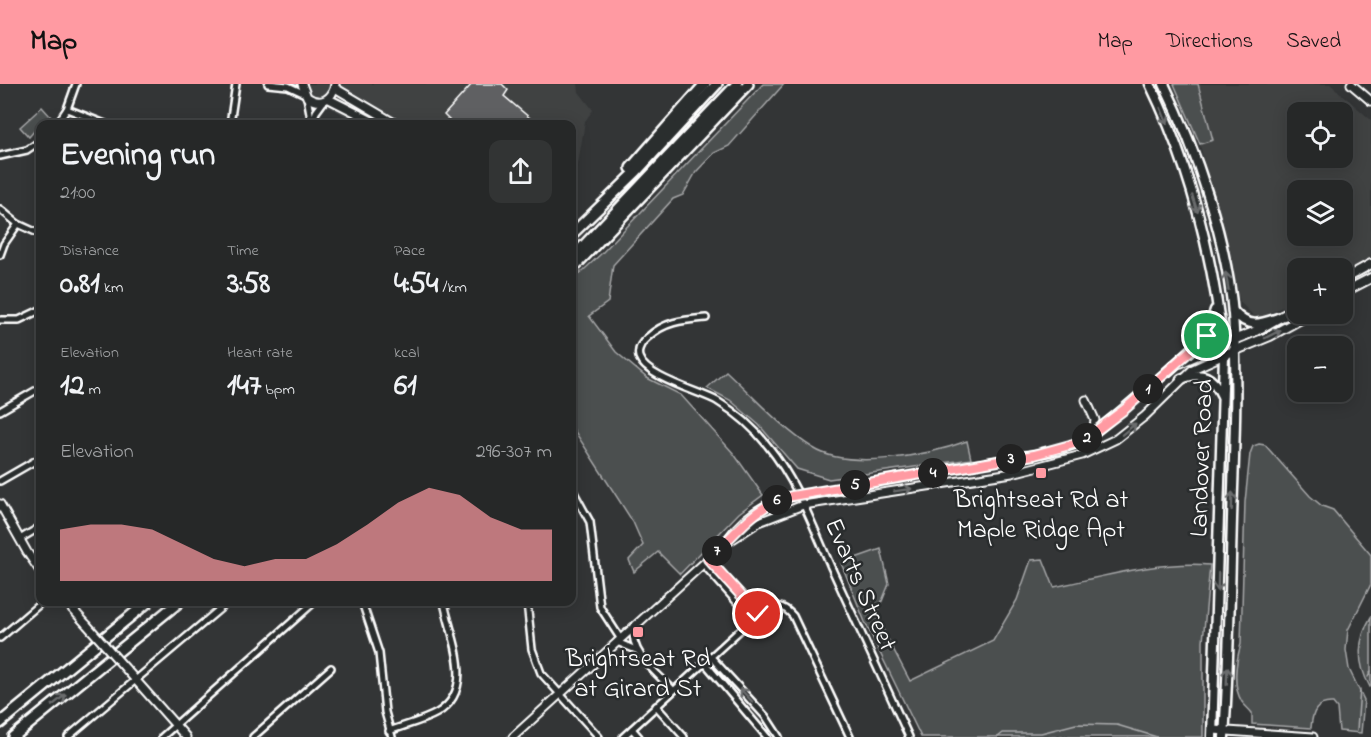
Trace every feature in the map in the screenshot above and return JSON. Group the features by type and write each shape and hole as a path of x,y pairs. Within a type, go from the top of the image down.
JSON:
{"highway":[{"path":"576,230 705,84"},
{"path":"593,212 637,171 717,84"},
{"path":"576,254 737,84"},
{"path":"576,265 748,84"},
{"path":"0,723 143,606"},
{"path":"13,737 174,606"}],"main road":[{"name":"Landover Road","path":"1150,84 1164,114 1198,212 1216,294 1223,344 1213,733"},
{"name":"Landover Road","path":"1164,84 1198,166 1221,243 1233,311 1235,351 1225,734"},
{"path":"1353,274 1371,264"},
{"path":"1353,287 1371,278"},
{"path":"1167,372 1207,336 1214,320 1216,294"},
{"path":"1233,311 1243,322 1253,325 1284,316"},
{"path":"1223,344 1287,314"},
{"path":"1224,355 1292,324"},
{"path":"1181,379 1190,375 1203,375 1212,380 1223,397"}],"street":[{"path":"60,120 67,109 76,84"},
{"path":"231,120 236,84"},
{"path":"268,84 290,85 315,102 326,100 369,120"},
{"path":"302,84 311,120"},
{"path":"1351,84 1371,101"},
{"path":"313,120 316,112 335,86 390,120"},
{"path":"67,109 95,120"},
{"path":"0,156 27,150 36,145"},
{"path":"0,209 18,224 36,232"},
{"path":"0,255 4,244 18,224"},
{"path":"0,320 19,320 36,312"},
{"name":"Evarts Street","path":"706,318 674,322 658,329 642,344 639,352 640,358 645,366 656,373 716,401 747,423 776,456 803,505 909,737"},
{"path":"725,544 736,529 760,509 783,498 1034,455 1081,442 1094,434 1167,372 1199,353 1223,344"},
{"path":"513,737 725,544 759,522 803,505 1012,472 1068,460 1116,439 1145,416 1181,379 1201,365 1224,355"},
{"path":"0,411 36,389"},
{"path":"1086,400 1095,420 1094,434"},
{"path":"0,481 36,460"},
{"path":"576,496 590,522 600,607 618,640 636,650 673,690"},
{"path":"0,504 36,565"},
{"path":"20,539 36,529"},
{"path":"705,562 758,614"},
{"path":"705,562 752,619"},
{"path":"0,638 37,606"},
{"path":"70,606 186,737"},
{"path":"68,737 135,678 223,606"},
{"path":"162,737 310,606"},
{"path":"363,606 379,653 391,734 441,710 457,690 459,668 445,606"},
{"path":"527,606 536,663 544,678 596,734 589,737"},
{"path":"623,737 752,619 770,606 776,606 782,607 792,615 850,737"},
{"path":"633,627 632,636 636,650"},
{"path":"711,656 766,717 779,737"},
{"path":"704,662 767,737"},
{"path":"253,737 331,668"},
{"path":"656,706 684,737"},
{"path":"632,729 639,737"},
{"path":"1213,733 1312,737"}],"shaded area":[{"path":"299,84 578,84 579,92 593,110 585,121 576,166 576,120 353,120 324,104 307,102 301,95"},
{"path":"763,84 784,84 729,146 714,153 696,172 683,195 673,199 613,265 608,302 589,316 616,352 647,378 681,395 734,454 763,495 739,513 680,574 658,552 634,572 629,560 643,545 633,522 576,433 576,277 602,253"},
{"path":"1174,84 1198,84 1213,140 1200,144"},
{"path":"1197,84 1330,84 1350,102 1287,102 1287,168 1353,168 1353,104 1371,120 1371,265 1353,273 1353,258 1287,258 1287,305 1257,319 1240,302 1187,94"},
{"path":"42,107 51,117 46,120 36,120 36,129 29,137 20,127"},
{"path":"726,371 790,431 813,448 828,455 847,459 889,458 932,451 967,441 971,459 829,479 797,469 759,425 730,400 707,388"},
{"path":"1265,445 1310,496 1322,506 1333,510 1371,555 1371,584 1348,630 1346,650 1349,669 1364,700 1361,733 1339,731 1337,708 1333,703 1323,704 1316,710 1311,728 1252,724 1252,713 1239,696 1236,673 1241,644 1245,502 1250,454 1253,446"},
{"path":"881,549 889,584 876,616 910,681 993,641 1017,600 1031,560 1043,559 1054,587 1151,567 1210,565 1203,641 1203,737 921,737 865,622 841,563"},
{"path":"1371,617 1370,687 1363,670 1360,652 1363,634"}],"building":[{"path":"472,84 502,84 508,90 504,96 532,120 449,120 444,115"}],"waterway":[{"path":"1368,677 1371,671"},
{"path":"1357,730 1360,689"},
{"path":"998,737 1003,733 1041,733 1076,724 1117,725 1157,737"}],"place":[{"name":"Brightseat Rd at Maple Ridge Apt","path":"1041,473"},
{"name":"Brightseat Rd at Girard St","path":"638,632"}],"route":[{"path":"758,614 708,559 725,544 736,529 760,509 792,496 1034,455 1059,450 1081,442 1125,409 1207,336"}]}
